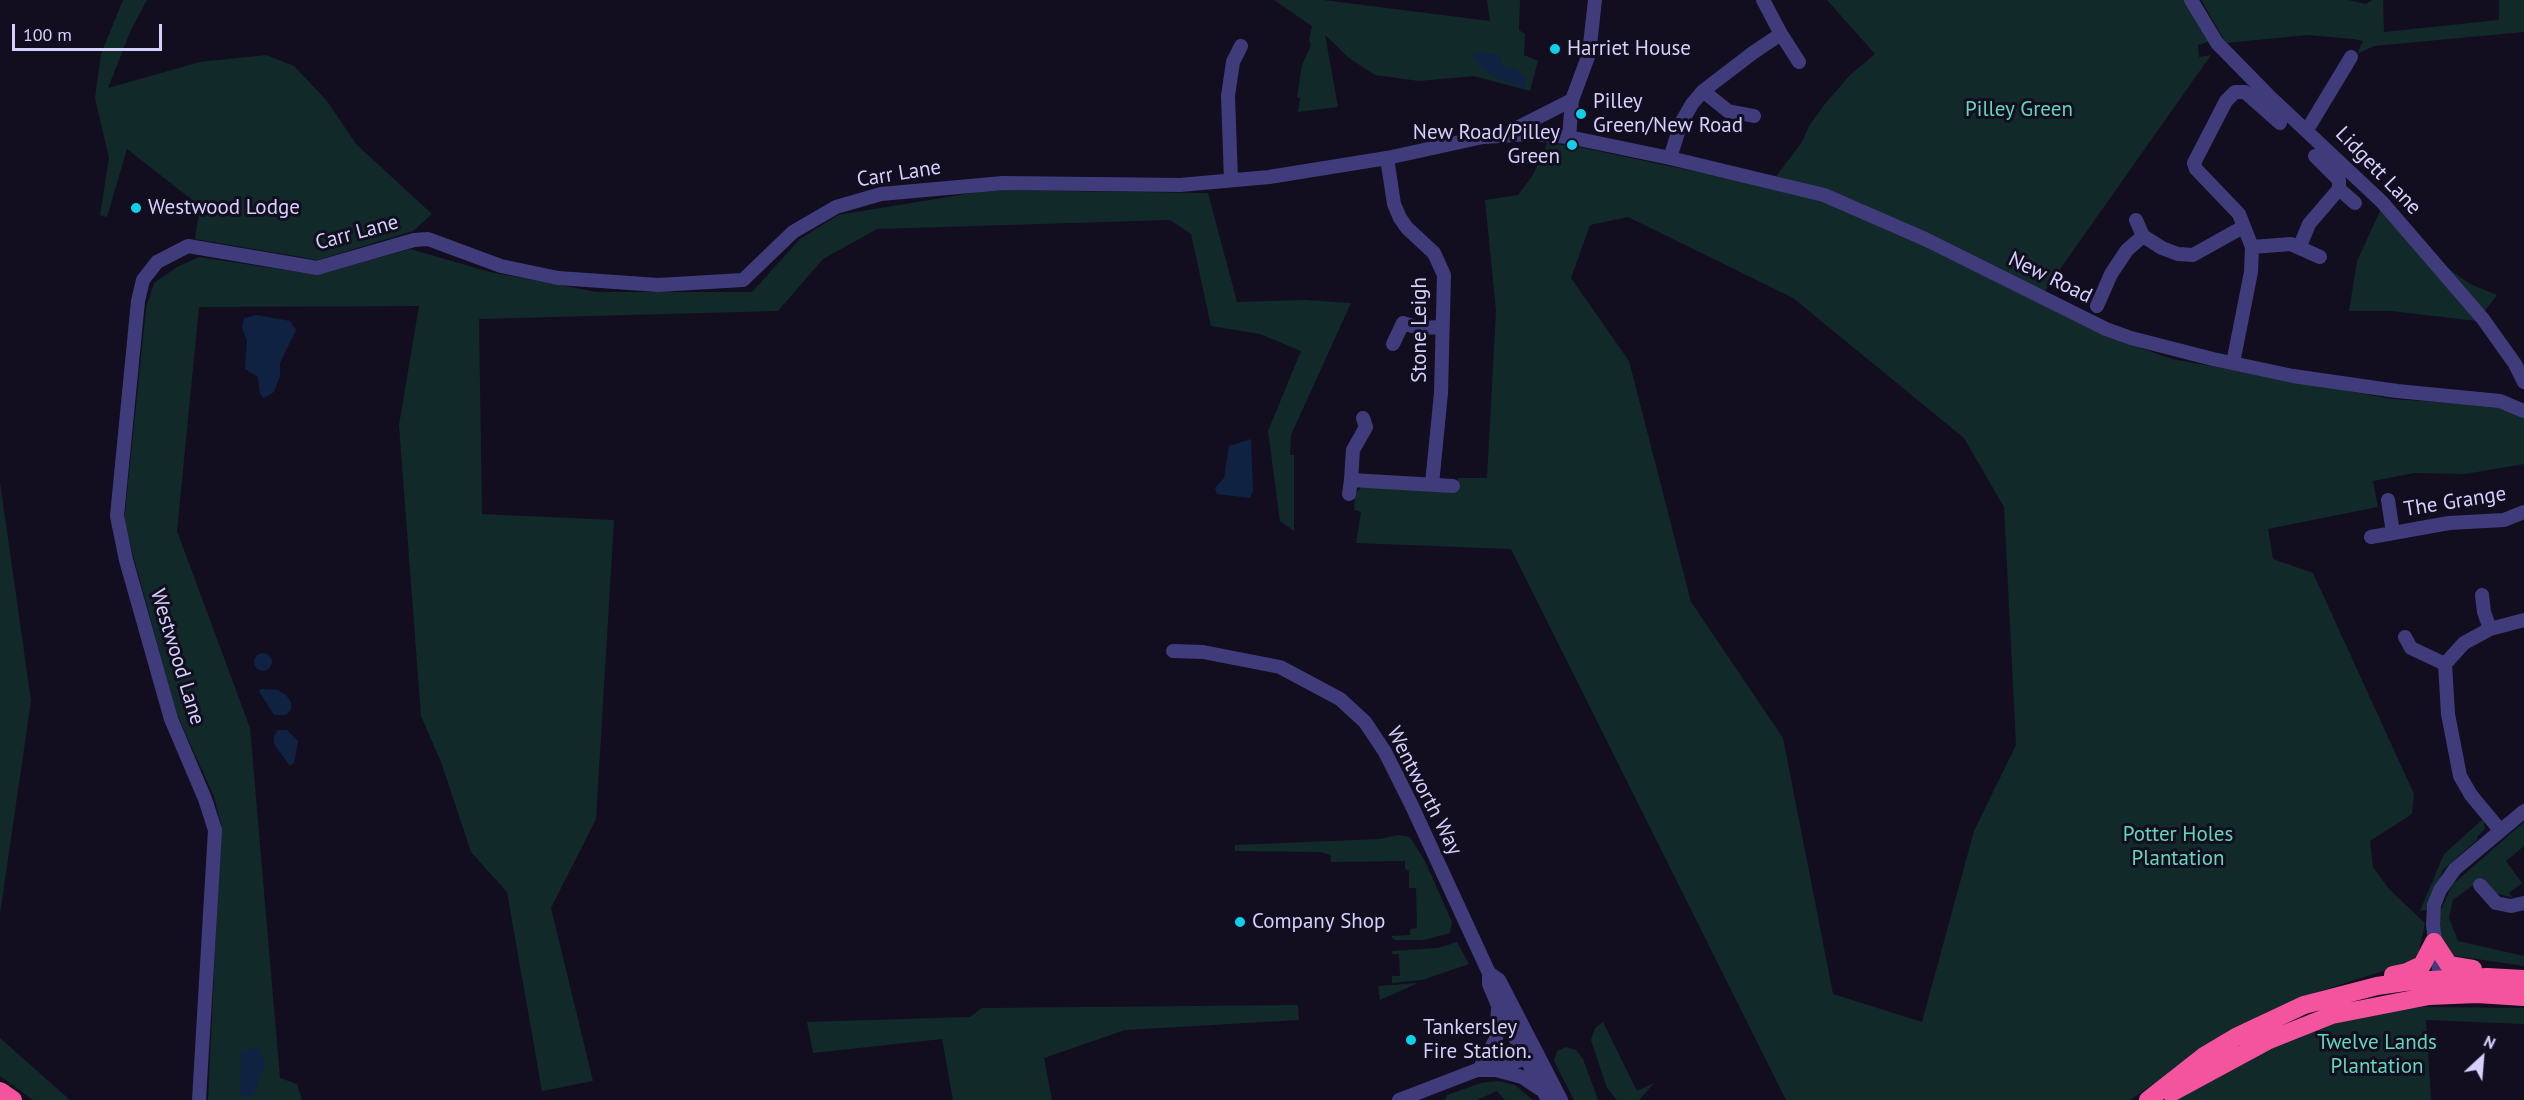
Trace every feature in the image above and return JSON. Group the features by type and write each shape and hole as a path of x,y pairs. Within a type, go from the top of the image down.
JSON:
{"highway":[{"path":"2434,942 2443,960 2449,965 2499,970 2524,979"},
{"path":"2345,994 2367,980 2407,972 2422,964 2434,942"},
{"path":"2148,1100 2204,1056 2236,1037 2304,1005 2377,986 2440,978 2524,979"},
{"path":"2440,978 2446,986 2513,988 2524,995"},
{"path":"2429,996 2437,987 2440,978"},
{"path":"2158,1100 2267,1041 2303,1025 2358,1008 2429,996 2524,995"},
{"path":"0,1091 13,1100"}],"street":[{"path":"1569,137 1572,100 1589,54 1595,0"},
{"path":"1763,0 1780,33 1799,62"},
{"name":"Lidgett Lane","path":"2191,0 2217,44 2382,202 2483,319 2512,360 2524,382"},
{"path":"1670,158 1681,123 1703,91 1780,33"},
{"path":"1231,180 1228,96 1233,62 1241,46"},
{"path":"2307,130 2350,57"},
{"path":"1703,91 1728,111 1742,116 1754,116"},
{"path":"2233,363 2251,272 2252,247 2239,214 2196,169 2194,164 2226,101 2235,92 2245,92 2280,123"},
{"name":"Carr Lane","path":"188,246 317,268 414,240 428,239 501,266 558,278 658,285 743,280 793,232 836,207 881,194 1003,183 1180,185 1269,177 1388,158 1507,133 1542,118 1572,100"},
{"name":"Carr Lane","path":"1507,133 1569,137"},
{"name":"New Road","path":"1569,137 1670,158 1824,195 1924,239 2106,329 2233,363 2397,391 2500,401 2524,411"},
{"path":"2300,246 2309,224 2339,189 2340,180 2315,156"},
{"name":"Stone Leigh","path":"1388,158 1394,204 1400,218 1407,228 1434,253 1444,274 1441,393 1432,484"},
{"path":"2339,189 2355,203"},
{"path":"2136,220 2143,236 2162,248 2178,254 2193,255 2243,228"},
{"path":"2097,306 2111,274 2127,250 2143,236"},
{"path":"2252,247 2280,243 2300,246 2320,257"},
{"name":"Westwood Lane","path":"188,246 157,262 143,280 138,301 117,516 126,560 171,719 205,799 215,830 199,1100"},
{"path":"1393,344 1403,323 1419,327 1441,327"},
{"path":"1364,418 1366,427 1353,450 1350,487 1432,484 1453,486"},
{"name":"The Grange","path":"2388,500 2393,533"},
{"name":"The Grange","path":"2371,537 2449,524 2504,520 2524,512"},
{"path":"2482,595 2484,612 2490,629"},
{"path":"2500,830 2471,795 2460,776 2449,724 2445,664 2457,648 2490,629 2524,620"},
{"path":"2405,637 2411,648 2445,664"},
{"name":"Wentworth Way","path":"1173,651 1203,652 1280,667 1340,699 1365,722 1385,752 1490,973 1499,980 1546,1096"},
{"path":"2440,978 2434,942 2434,905 2444,883 2455,869 2524,811"},
{"path":"2480,885 2496,903 2511,906 2524,903"},
{"name":"Wentworth Way","path":"1490,973 1489,984 1497,1003 1527,1052 1561,1100"},
{"path":"1477,1070 1496,1039 1499,1028 1497,1003"},
{"path":"1496,1070 1527,1052"},
{"path":"1399,1100 1477,1070 1488,1062 1527,1052"},
{"path":"1477,1070 1496,1070 1522,1077 1546,1096"}],"green space":[{"path":"123,0 147,0 130,32 108,88 200,62 266,55 294,66 327,101 356,144 432,214 413,231 318,260 195,239 200,206 127,149 107,217 100,215 109,158 95,98 101,54"},
{"path":"1274,0 1323,0 1490,21 1487,0 1520,0 1519,30 1525,34 1524,55 1538,61 1530,91 1474,76 1419,81 1375,75 1349,58 1325,35 1338,107 1298,112 1300,98 1297,97 1302,65 1311,45 1309,40 1312,26"},
{"path":"1827,0 2184,0 2210,41 2198,45 2199,57 2211,55 2046,289 2042,302 2104,335 2172,359 2392,399 2496,406 2524,418 2524,464 2465,474 2414,473 2373,481 2378,507 2268,529 2273,559 2313,573 2414,794 2412,814 2370,841 2373,867 2389,889 2425,923 2419,952 2411,962 2308,995 2210,1046 2130,1100 1786,1100 1511,549 1356,543 1361,512 1354,510 1355,495 1361,487 1456,492 1458,478 1487,478 1496,311 1485,200 1518,195 1533,175 1547,143 1579,147 1768,187 1802,142 1809,126 1825,104 1850,75 1875,54","holes":["1628,217 1793,298 1964,438 2004,507 2016,745 1974,831 1922,1022 1833,994 1783,738 1691,602 1629,361 1571,278 1590,225"]},
{"path":"2201,0 2348,0 2366,4 2372,0 2383,0 2384,32 2499,20 2499,0 2524,0 2524,32 2374,46 2357,54 2363,41 2307,35 2226,43"},
{"path":"990,190 1208,193 1237,302 1305,300 1351,303 1291,435 1290,455 1294,455 1294,531 1280,521 1268,431 1301,351 1260,334 1211,326 1191,234 1170,220 877,229 823,259 778,311 479,319 482,514 614,520 596,819 551,908 593,1081 542,1091 507,892 471,852 441,762 421,716 399,425 419,306 199,307 177,531 250,728 280,1078 297,1084 302,1100 208,1100 221,824 214,797 176,712 124,522 146,308 154,283 177,267 199,257 317,275 410,249 490,272 597,292 752,292 800,239 838,215"},
{"path":"2381,209 2438,261 2470,284 2497,295 2477,321 2391,311 2349,311 2357,261"},
{"path":"0,482 31,701 0,914"},
{"path":"2483,819 2485,829 2477,837 2478,839 2443,870 2427,910 2420,911 2444,854"},
{"path":"2524,822 2524,846 2506,861 2522,883 2509,893 2513,898 2495,893 2483,878 2453,900 2449,918 2458,941 2524,956 2524,966 2449,955 2443,947 2440,912 2452,885"},
{"path":"1399,835 1410,837 1425,861 1452,922 1450,933 1423,940 1395,940 1392,938 1392,936 1410,935 1410,929 1417,928 1416,888 1409,888 1409,871 1405,869 1405,861 1331,862 1330,855 1321,852 1235,851 1235,845 1379,839"},
{"path":"1457,942 1469,964 1422,980 1392,983 1392,976 1400,976 1399,954 1392,954 1392,951 1438,948"},
{"path":"1418,983 1380,1000 1378,986"},
{"path":"1298,1005 1299,1020 1125,1030 1044,1058 1052,1100 953,1100 942,1039 813,1053 807,1022 970,1017 982,1008"},
{"name":"Twelve Lands Plantation","path":"2425,1007 2524,1008 2524,1024 2426,1020 2431,1100 2177,1100 2244,1057 2358,1012"},
{"path":"1603,1022 1637,1091 1654,1083 1639,1100 1617,1100 1607,1088 1591,1040 1595,1028"},
{"path":"0,1038 70,1100 33,1100 0,1076"},
{"path":"1566,1047 1576,1050 1583,1059 1598,1100 1574,1100 1554,1061 1557,1051"},
{"path":"1498,1081 1515,1085 1533,1100 1505,1100 1497,1091 1477,1100 1445,1100 1447,1095 1481,1083"}],"water":[{"path":"1479,53 1500,55 1503,67 1513,67 1526,77 1526,87 1521,88 1487,73 1472,57"},
{"path":"257,315 290,321 296,330 280,363 280,376 274,392 264,398 260,394 258,377 245,369 247,341 242,328 244,318"},
{"path":"1251,439 1253,491 1250,498 1217,494 1215,488 1224,478 1229,446"},
{"path":"263,653 269,656 272,662 269,668 263,671 257,668 254,662 257,656"},
{"path":"261,689 278,690 286,695 291,702 291,710 286,715 274,715 259,691"},
{"path":"278,730 287,730 298,741 294,763 290,766 274,744 274,736"},
{"path":"258,1047 265,1063 253,1096 240,1096 241,1051"}],"place":[{"name":"Harriet House","path":"1555,49"},
{"name":"Pilley Green/New Road","path":"1581,114"},
{"name":"New Road/Pilley Green","path":"1572,145"},
{"name":"Westwood Lodge","path":"136,208"},
{"name":"Company Shop","path":"1240,922"},
{"name":"Tankersley Fire Station.","path":"1411,1040"}],"park label":[{"name":"Pilley Green","path":"2019,110"},
{"name":"Potter Holes Plantation","path":"2178,847"}]}
